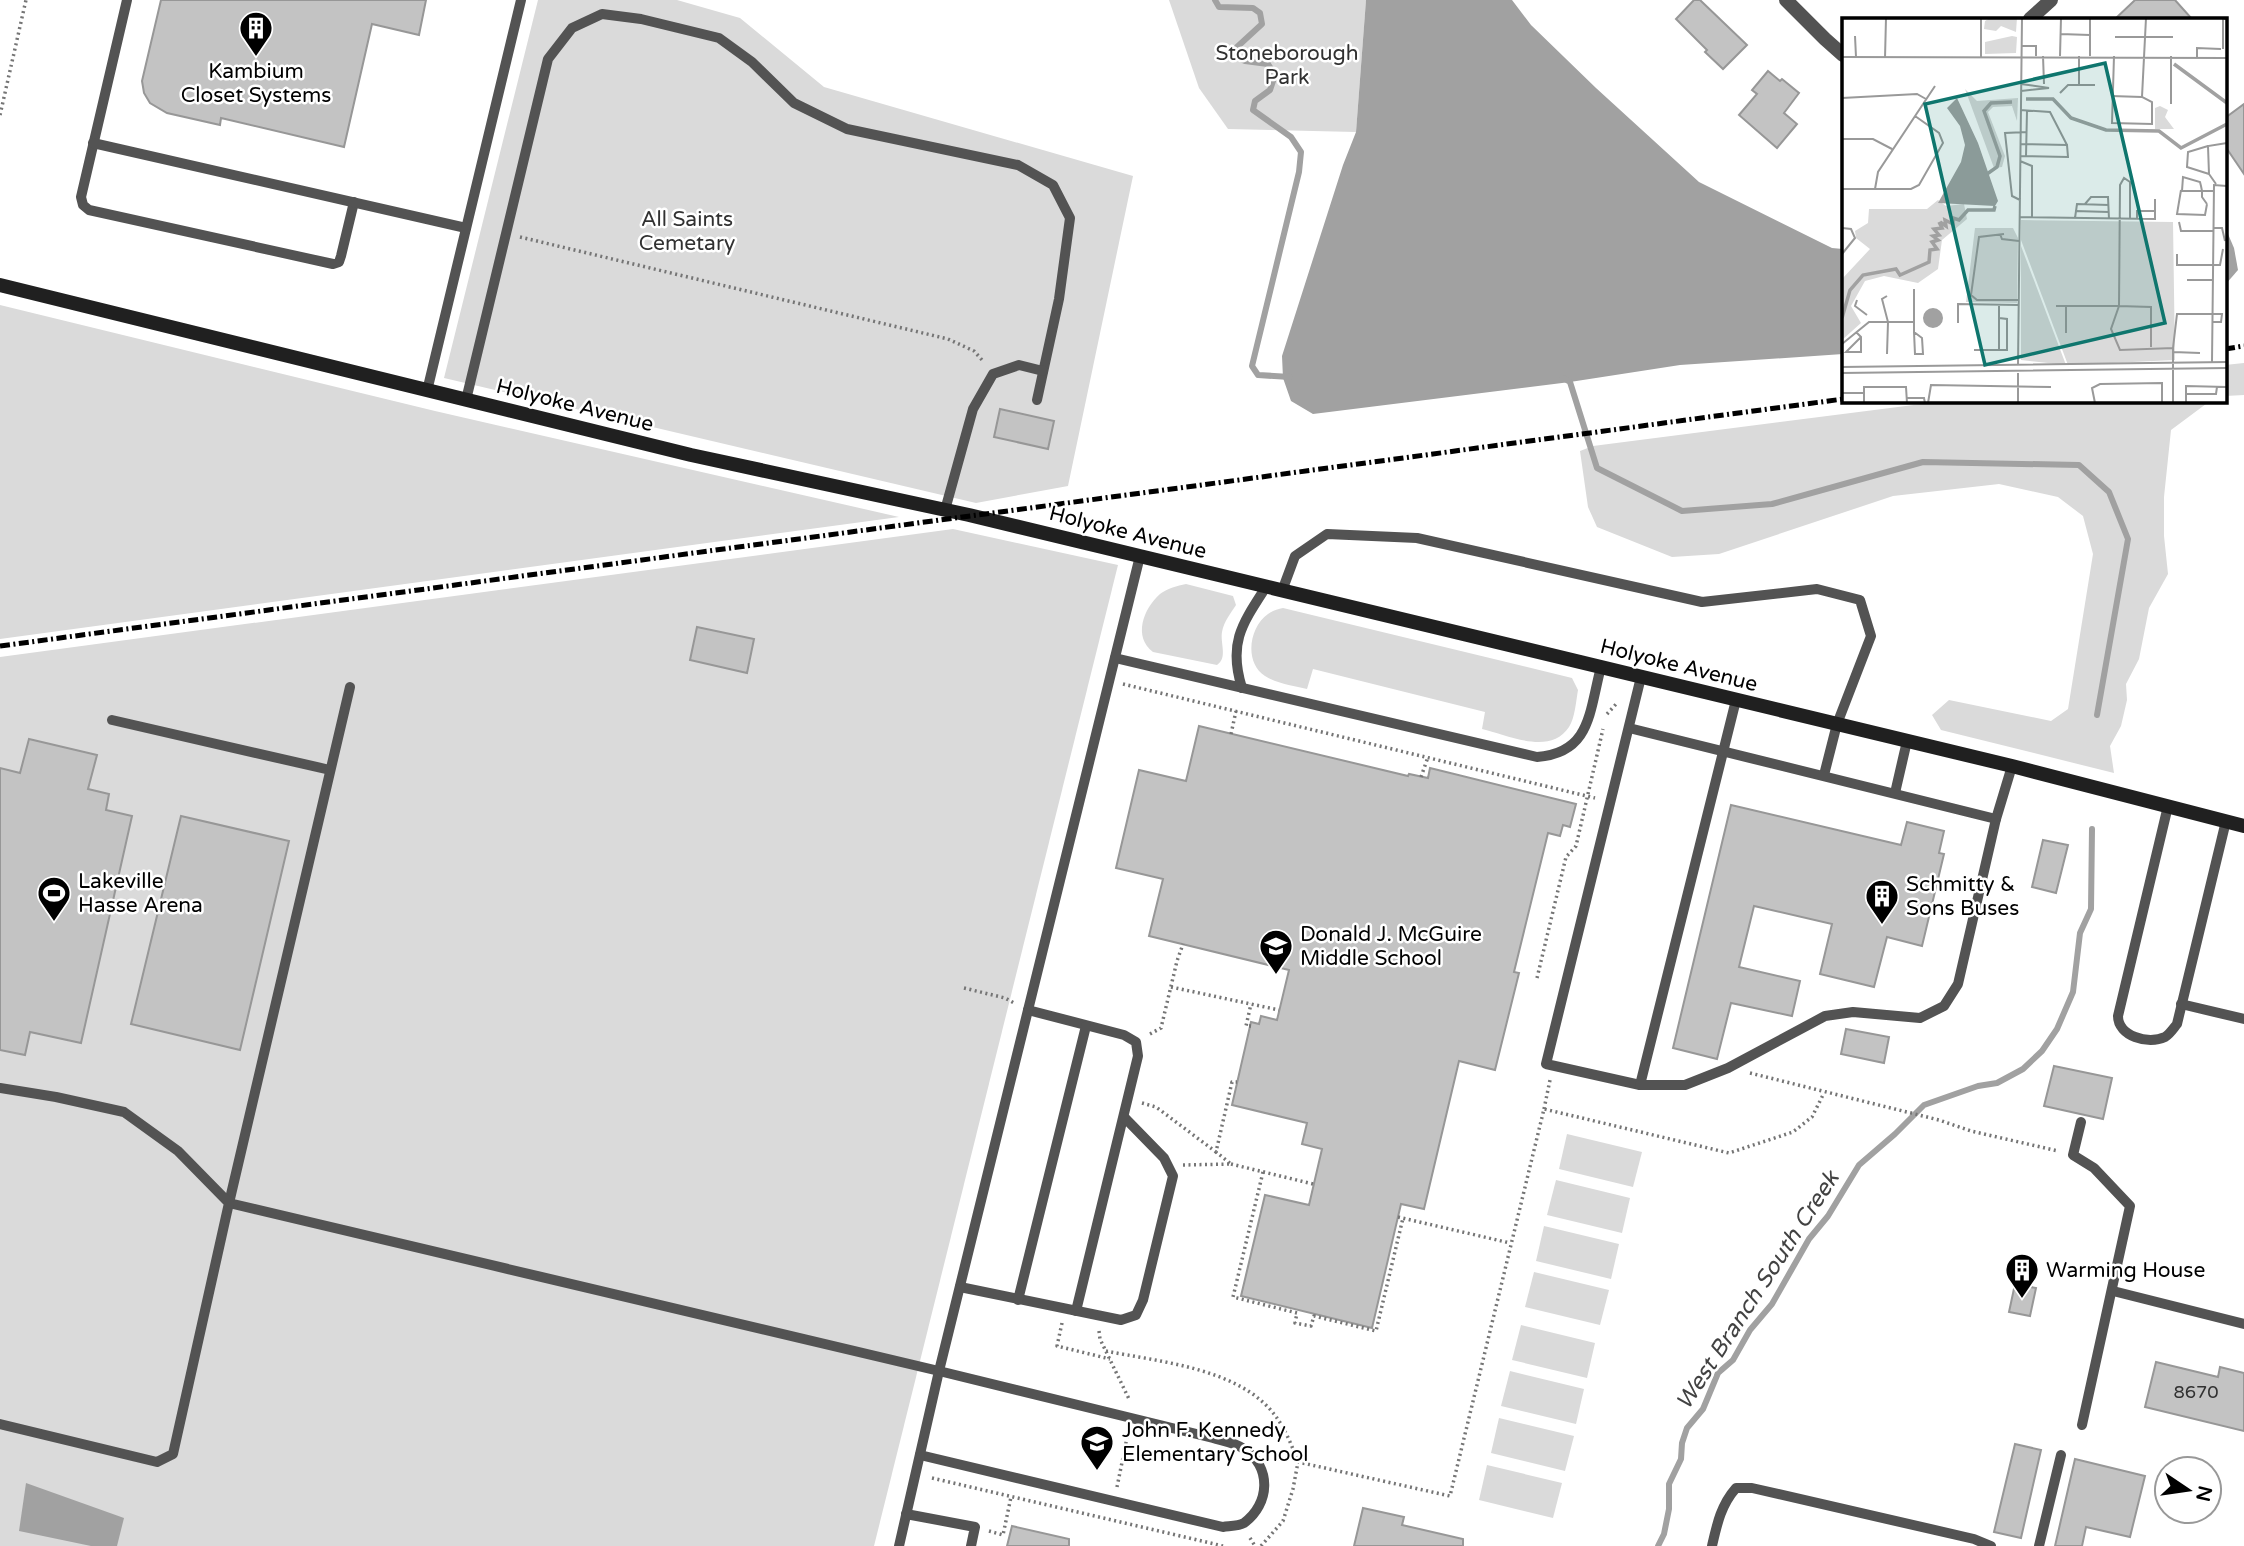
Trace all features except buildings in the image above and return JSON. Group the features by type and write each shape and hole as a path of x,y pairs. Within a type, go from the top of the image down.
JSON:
{"street":[{"path":"1786,0 1842,54"},
{"path":"2031,18 2051,0"},
{"name":"Holyoke Avenue","path":"0,285 691,454 946,510 2012,766 2244,826"}],"lane":[{"path":"127,0 81,197 83,205 89,210 333,264 339,262 354,202"},
{"path":"427,390 521,0"},
{"path":"466,400 548,59 572,28 602,15 640,19 719,38 752,62 794,103 847,129 1018,165 1053,185 1070,218 1059,299 1037,400"},
{"path":"93,143 466,228"},
{"path":"946,510 973,409 993,374 1019,365 1043,371"},
{"path":"1282,591 1295,556 1327,534 1417,538 1702,601 1816,589 1860,600 1871,636 1837,724 1824,775"},
{"path":"899,1546 939,1371 1140,556"},
{"path":"1242,688 1236,669 1237,642 1244,620 1266,587"},
{"path":"1115,658 1536,757 1556,755 1579,740 1601,667"},
{"path":"1641,677 1546,1064 1553,1066 1640,1085 1685,1085 1728,1068 1825,1017 1853,1012 1920,1017 1944,1006 1958,984 1996,819 2012,766"},
{"path":"0,1424 157,1462 173,1454 350,687"},
{"path":"1640,1085 1737,700"},
{"path":"112,720 330,770"},
{"path":"1629,728 1996,819"},
{"path":"1895,793 1907,741"},
{"path":"2168,806 2118,1016 2118,1023 2123,1031 2142,1039 2165,1037 2176,1024 2225,821"},
{"path":"2181,1004 2244,1018"},
{"path":"1028,1010 1124,1035 1136,1042 1138,1056 1124,1117 1070,1310"},
{"path":"1018,1300 1086,1026"},
{"path":"0,1088 124,1112 178,1151 229,1203 1213,1438 1243,1447 1259,1461 1265,1485 1260,1507 1242,1524 1223,1527 920,1455"},
{"path":"960,1287 1121,1320 1136,1315 1143,1300 1173,1176 1164,1158 1124,1117"},
{"path":"2081,1122 2073,1155 2094,1168 2130,1206 2082,1425"},
{"path":"2113,1291 2244,1324"},
{"path":"2039,1546 2061,1455"},
{"path":"1712,1546 1726,1500 1736,1488 1752,1488 1954,1540 1975,1539 1991,1546"},
{"path":"906,1514 975,1527 971,1546"}],"path":[{"path":"0,115 26,0"},
{"path":"506,233 948,339 974,351 993,374"},
{"path":"1109,681 1588,797 1611,800"},
{"path":"1537,978 1566,857 1576,846 1607,714 1619,701 1637,696"},
{"path":"1231,734 1236,711"},
{"path":"1421,777 1428,757"},
{"path":"1136,1042 1161,1028 1183,944"},
{"path":"1171,987 1279,1010"},
{"path":"964,988 1005,998 1028,1010"},
{"path":"1251,1004 1246,1026 1251,1026"},
{"path":"1298,1462 1450,1496 1553,1066"},
{"path":"1728,1068 2073,1155"},
{"path":"1216,1152 1232,1082 1237,1082"},
{"path":"1544,1109 1729,1153 1793,1132 1812,1117 1824,1093"},
{"path":"1128,1100 1156,1107 1231,1164"},
{"path":"1168,1166 1231,1164 1313,1184"},
{"path":"1263,1172 1233,1297 1297,1312 1295,1322 1311,1326 1314,1316 1376,1331 1400,1218 1510,1243"},
{"path":"1070,1310 1058,1346 1110,1360"},
{"path":"1106,1351 1194,1369 1235,1382 1257,1397 1274,1414 1291,1442 1298,1462 1283,1521 1261,1546"},
{"path":"916,1473 1223,1546"},
{"path":"975,1527 1003,1535 1011,1497"}],"green space":[{"name":"All Saints Cemetary","path":"538,0 677,0 740,18 824,87 1133,176 1068,486 976,503 444,378"},
{"name":"Stoneborough Park","path":"1169,0 1366,0 1356,132 1228,129 1199,88"},
{"path":"0,305 435,411 899,517 0,639"},
{"path":"2244,363 2244,395 2226,396 2226,365"},
{"path":"1937,402 2209,402 2171,430 2164,497 2168,574 2149,608 2139,659 2126,684 2127,700 2121,726 2110,746 2114,773 1941,730 1932,715 1949,700 2051,721 2068,709 2093,554 2083,516 2058,497 1999,484 1893,496 1719,554 1672,557 1597,527 1588,507 1580,451 1593,446"},
{"path":"953,529 1118,565 874,1546 0,1546 0,657"},
{"path":"1186,584 1233,596 1236,605 1223,628 1223,654 1217,665 1153,652 1143,639 1145,615 1154,600 1166,590"},
{"path":"1283,608 1572,678 1578,690 1571,723 1561,736 1540,742 1528,741 1482,729 1485,712 1313,669 1307,689 1275,681 1258,670 1254,663 1252,645 1253,636 1262,620 1271,612"},
{"path":"1567,1134 1642,1152 1633,1187 1559,1169"},
{"path":"1556,1180 1630,1198 1622,1233 1547,1215"},
{"path":"1544,1226 1619,1244 1611,1279 1536,1261"},
{"path":"1534,1272 1609,1290 1600,1325 1525,1307"},
{"path":"1521,1325 1595,1343 1587,1378 1512,1360"},
{"path":"1510,1371 1584,1389 1576,1424 1501,1406"},
{"path":"1499,1418 1574,1436 1565,1471 1491,1453"},
{"path":"1487,1465 1562,1483 1553,1518 1479,1500"}],"shaded area":[{"path":"1366,0 1512,0 1531,25 1699,182 1832,248 1842,249 1842,354 1680,365 1570,382 1313,414 1291,401 1283,378 1282,356 1356,132"},
{"path":"2226,229 2234,248 2238,270 2226,284"},
{"path":"26,1483 124,1518 117,1546 91,1546 19,1531"}],"waterway":[{"name":"West Branch South Creek","path":"1215,0 1219,7 1253,8 1260,13 1262,24 1237,47 1236,57 1268,64 1275,75 1270,90 1255,101 1253,110 1291,137 1301,152 1299,172 1252,366 1258,375 1290,377"},
{"name":"West Branch South Creek","path":"1563,378 1570,382 1597,468 1682,511 1772,504 1923,462 2079,465 2109,492 2128,539 2097,715"},
{"name":"West Branch South Creek","path":"1658,1546 1664,1534 1669,1509 1669,1484 1681,1459 1687,1428 1703,1409 1718,1373 1733,1360 1750,1330 1772,1304 1809,1239 1828,1216 1859,1165 1924,1105 1978,1086 1997,1083 2023,1069 2042,1051 2057,1029 2073,992 2080,933 2091,909 2092,829"}],"railway":[{"path":"2226,349 2244,346"},
{"path":"0,646 1842,399"}],"place":[{"name":"Kambium Closet Systems","path":"256,58"},
{"name":"Lakeville Hasse Arena","path":"54,923"},
{"name":"Schmitty & Sons Buses","path":"1882,926"},
{"name":"Donald J. McGuire Middle School","path":"1276,976"},
{"name":"Warming House","path":"2022,1300"},
{"name":"John F. Kennedy Elementary School","path":"1097,1472"}]}
